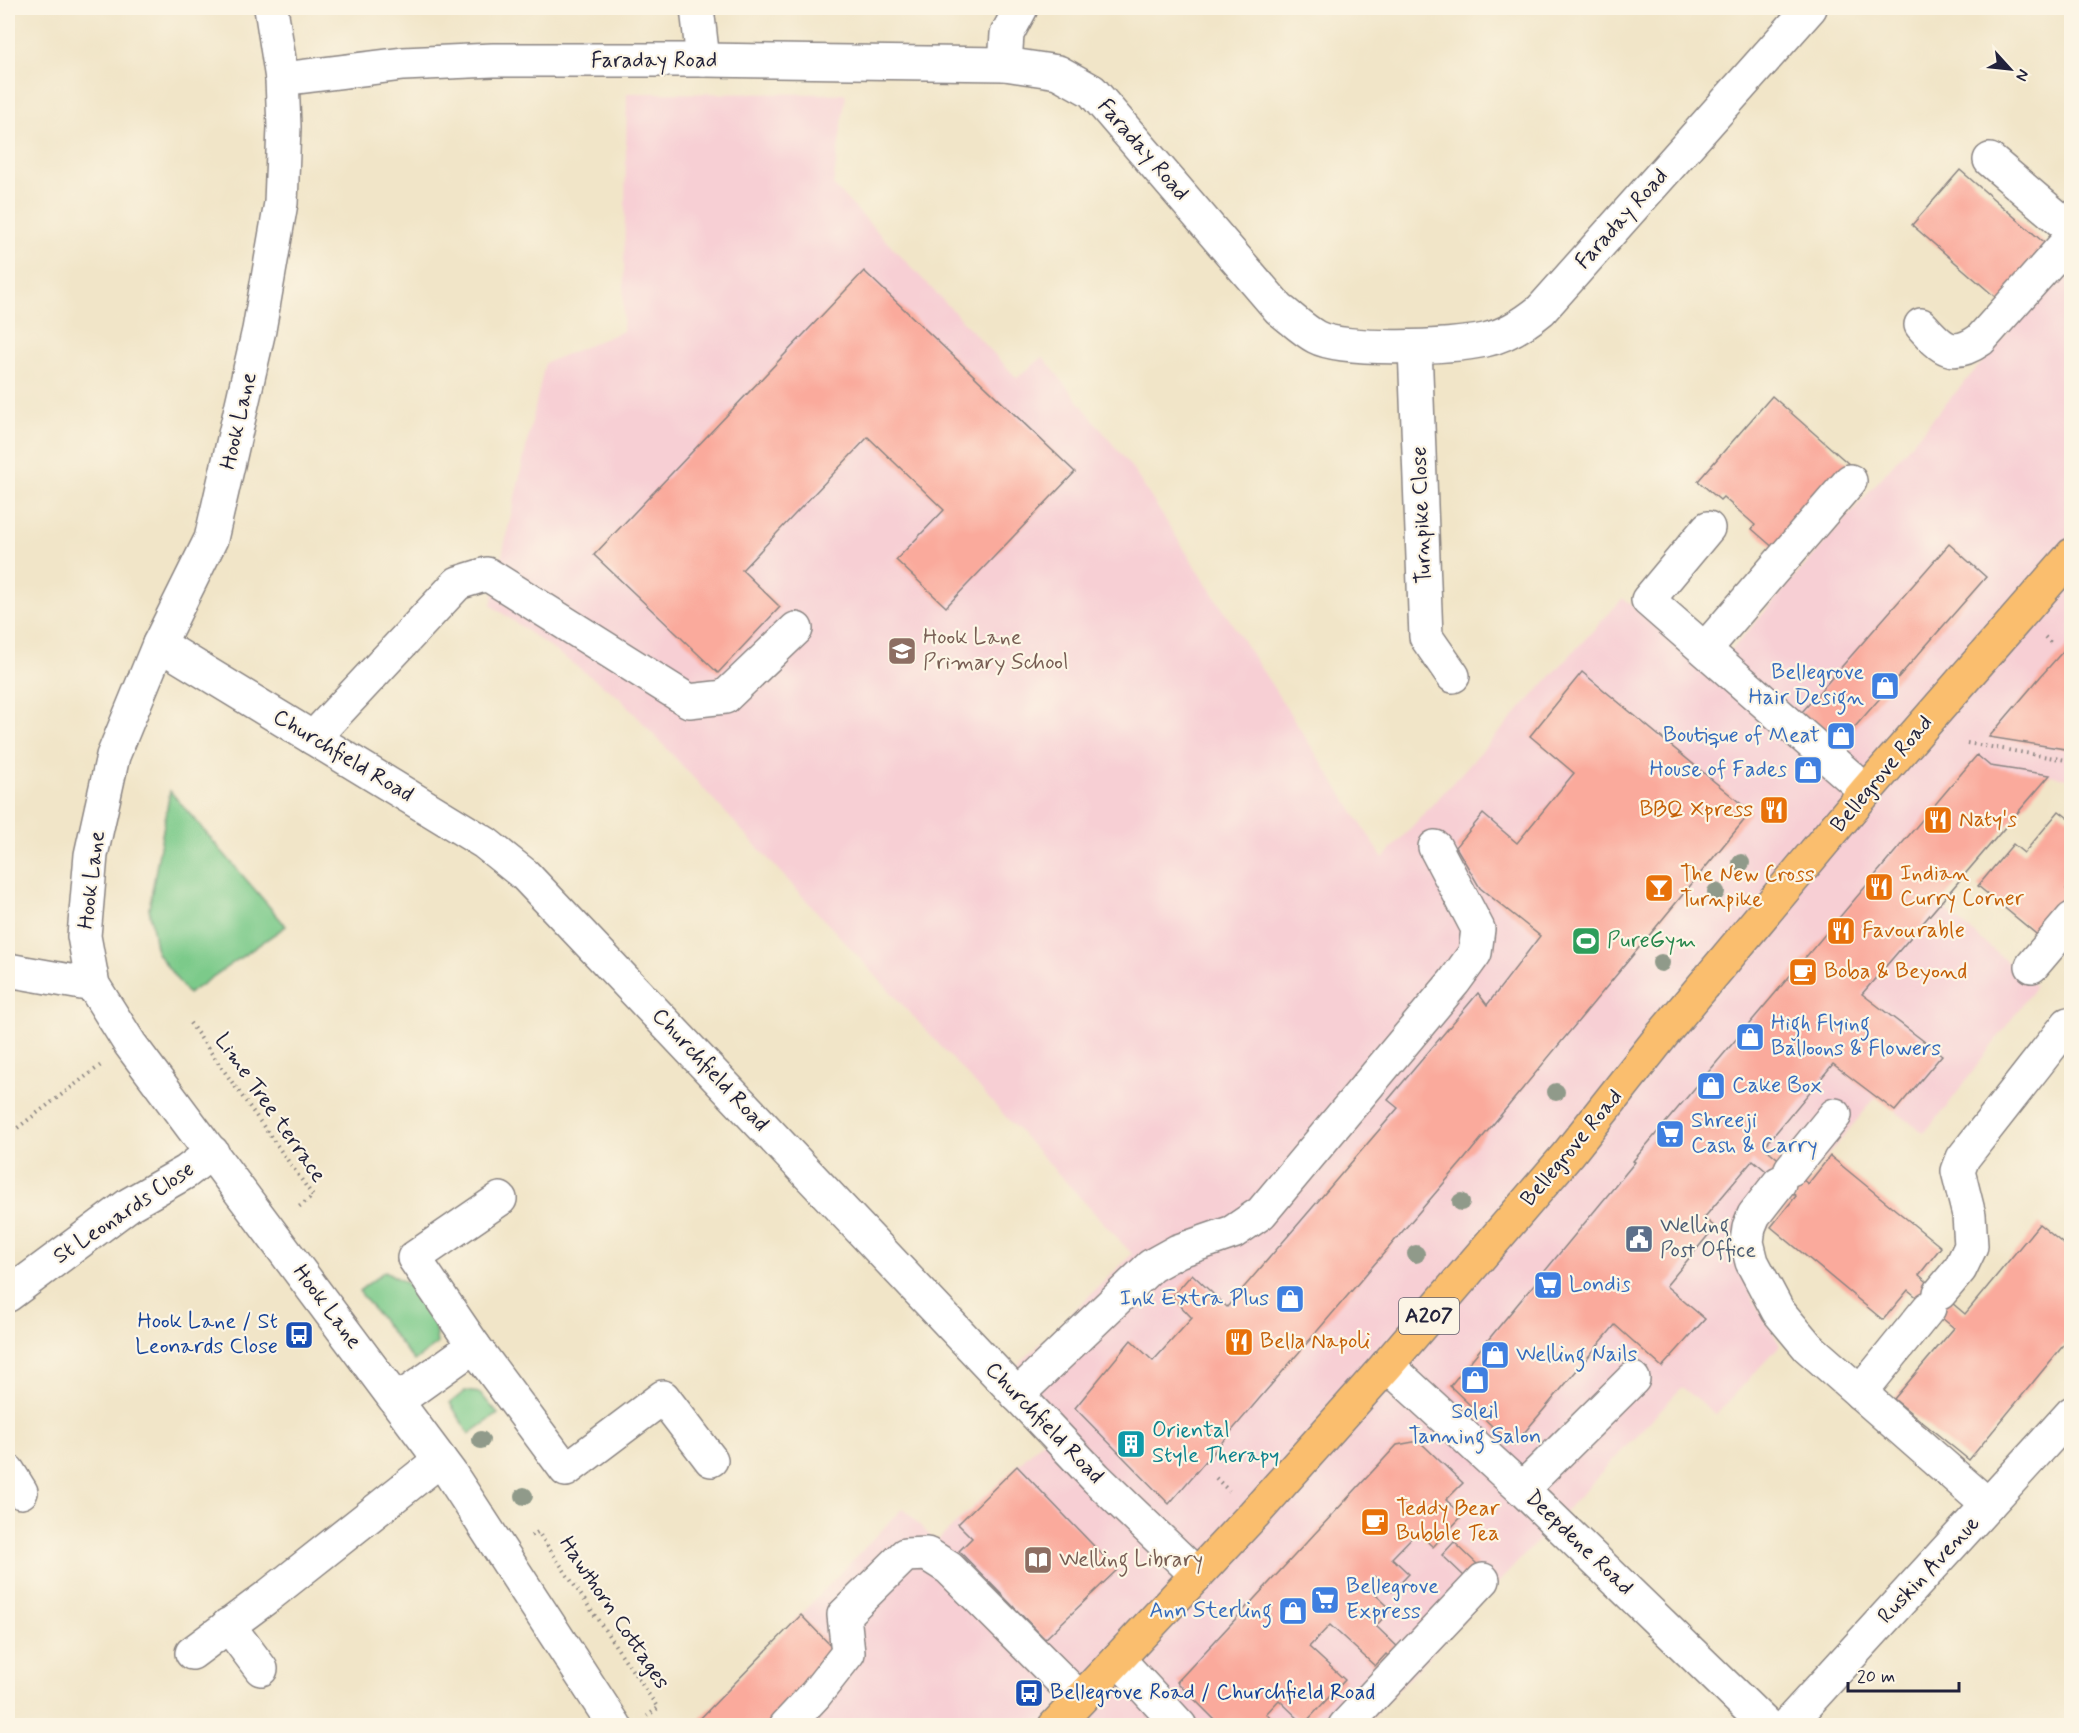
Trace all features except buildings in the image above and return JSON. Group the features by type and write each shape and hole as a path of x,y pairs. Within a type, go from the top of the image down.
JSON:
{"main road":[{"name":"Bellegrove Road","path":"1054,1725 1274,1493 1387,1365 1569,1153 1663,1034 1866,791 2072,555"}],"street":[{"name":"Hook Lane","path":"271,8 282,79 284,127 280,203 259,330 211,539 159,644 113,756 91,855 84,936 93,985 130,1044 397,1401 627,1723"},
{"path":"697,8 703,60"},
{"path":"1005,64 1007,34 1021,8"},
{"name":"Faraday Road","path":"282,79 403,64 493,60 1005,64 1058,72 1092,91 1279,309 1317,338 1346,345 1415,347 1485,340 1517,328 1541,310 1810,8"},
{"path":"1990,160 2072,230"},
{"path":"1921,325 1936,341 1949,350 1965,351 1980,340 2072,237"},
{"name":"Turnpike Close","path":"1415,347 1426,638 1453,676"},
{"path":"1705,649 1850,480"},
{"path":"1708,528 1647,600 1866,791"},
{"path":"313,738 458,583 487,574 689,701 725,697 796,630"},
{"name":"Churchfield Road","path":"159,644 485,843 525,875 1096,1478 1197,1575"},
{"path":"1017,1395 1151,1266 1178,1251 1233,1232 1261,1213 1454,982 1475,953 1478,929 1435,847"},
{"path":"2032,966 2072,919"},
{"path":"8,970 93,985"},
{"path":"1860,1393 1960,1269 1971,1245 1969,1215 1958,1171 1963,1158 2068,1024"},
{"path":"1835,1115 1754,1215 1749,1227 1747,1242 1752,1262 1778,1311 1808,1347 1988,1505"},
{"name":"St Leonards Close","path":"8,1295 130,1204 186,1172 212,1152"},
{"path":"500,1199 414,1258 474,1346 566,1470 663,1397 711,1460"},
{"path":"397,1401 474,1346"},
{"name":"Deepdene Road","path":"1387,1365 1522,1489 1767,1725"},
{"path":"1522,1489 1633,1379"},
{"name":"Ruskin Avenue","path":"1786,1725 2072,1413"},
{"path":"192,1653 276,1590 440,1460"},
{"path":"786,1725 815,1695 848,1653 844,1616 905,1555 927,1554 949,1568 1080,1698"},
{"path":"1345,1725 1483,1580"},
{"path":"228,1625 261,1669"},
{"path":"1118,1659 1180,1725"}],"path":[{"path":"1967,742 2072,761"},
{"name":"Lime Tree terrace","path":"190,1023 312,1196 270,1230"},
{"path":"8,1135 101,1065"},
{"path":"1216,1479 1232,1493"},
{"name":"Hawthorn Cottages","path":"526,1540 538,1532 658,1708 627,1723"}],"shaded area":[{"path":"627,93 846,94 833,185 1017,378 1043,357 1132,468 1383,858 1623,598 1713,671 2071,260 2071,779 2050,775 1939,904 2036,986 1945,1109 1924,1133 1876,1097 1740,1261 1752,1297 1780,1345 1716,1415 1682,1387 1365,1725 694,1725 903,1508 936,1542 1063,1422 1011,1372 1132,1254 619,697 491,605 545,363 623,331"}],"green space":[{"path":"170,791 286,926 188,994 157,953 149,908"},
{"path":"385,1271 420,1291 434,1320 437,1344 414,1361 359,1291"},
{"path":"465,1391 480,1393 498,1414 469,1434 450,1403"}],"place":[{"name":"Hook Lane Primary School","path":"902,651"},
{"name":"Bellegrove Hair Design","path":"1885,686"},
{"name":"Boutique of Meat","path":"1841,736"},
{"name":"House of Fades","path":"1808,770"},
{"name":"BBQ Xpress","path":"1774,810"},
{"name":"Naty's","path":"1938,820"},
{"name":"Indian Curry Corner","path":"1879,887"},
{"name":"The New Cross Turnpike","path":"1659,888"},
{"name":"Favourable","path":"1841,931"},
{"name":"PureGym","path":"1586,941"},
{"name":"Boba & Beyond","path":"1803,972"},
{"name":"High Flying Balloons & Flowers","path":"1750,1037"},
{"name":"Cake Box","path":"1711,1086"},
{"name":"Shreeji Cash & Carry","path":"1670,1134"},
{"name":"Welling Post Office","path":"1639,1239"},
{"name":"Londis","path":"1548,1285"},
{"name":"Ink Extra Plus","path":"1290,1299"},
{"name":"Hook Lane / St Leonards Close","path":"299,1335"},
{"name":"Bella Napoli","path":"1239,1342"},
{"name":"Welling Nails","path":"1495,1355"},
{"name":"Soleil Tanning Salon","path":"1475,1380"},
{"name":"Oriental Style Therapy","path":"1131,1444"},
{"name":"Teddy Bear Bubble Tea","path":"1375,1522"},
{"name":"Welling Library","path":"1038,1560"},
{"name":"Bellegrove Express","path":"1325,1600"},
{"name":"Ann Sterling","path":"1293,1611"},
{"name":"Bellegrove Road / Churchfield Road","path":"1029,1693"}]}
